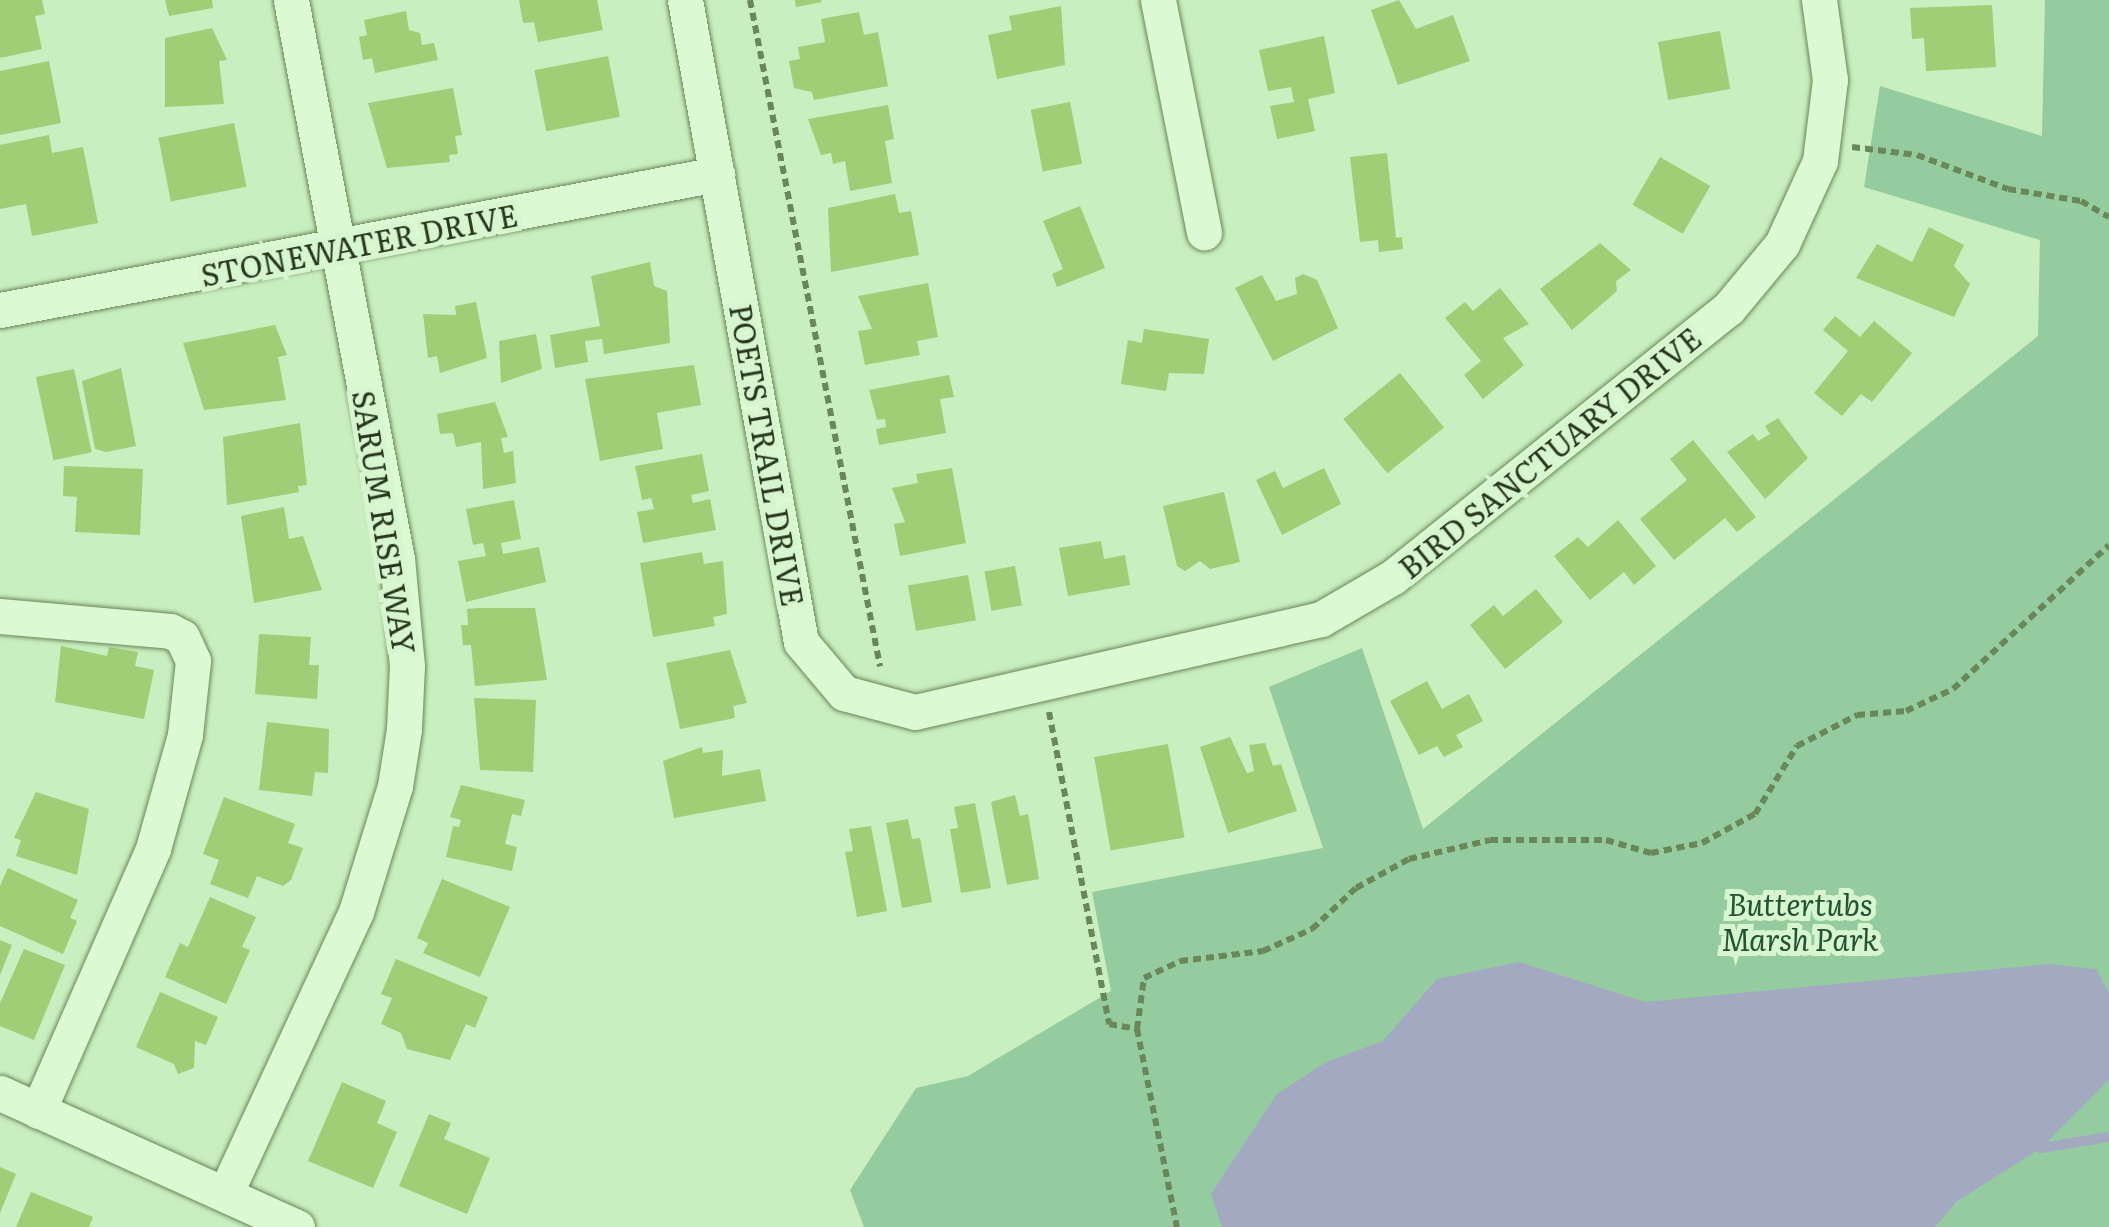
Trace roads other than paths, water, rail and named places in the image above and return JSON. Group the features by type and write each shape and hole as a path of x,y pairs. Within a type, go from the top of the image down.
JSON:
{"street":[{"name":"SARUM RISE WAY","path":"225,1194 356,912 388,816 404,729 400,577 291,0"},
{"name":"POETS TRAIL DRIVE","path":"684,0 801,642 844,693 915,712 1044,687"},
{"path":"1158,0 1204,232"},
{"name":"BIRD SANCTUARY DRIVE","path":"1044,687 1321,619 1393,577 1728,309 1782,244 1822,144 1830,80 1818,0"},
{"name":"STONEWATER DRIVE","path":"0,310 340,249 718,174"},
{"path":"0,616 170,631 182,637 194,661 185,735 152,849 38,1110"},
{"path":"0,1093 297,1227"}],"water":[{"path":"1519,962 1645,1002 2049,964 2096,969 2109,993 2109,1080 2041,1148 1956,1202 1935,1227 1222,1227 1211,1194 1277,1094 1326,1062 1383,1041 1437,979"}],"waterway":[{"path":"2041,1148 2109,1137"}],"park label":[{"name":"Buttertubs Marsh Park","path":"1800,920"}]}
